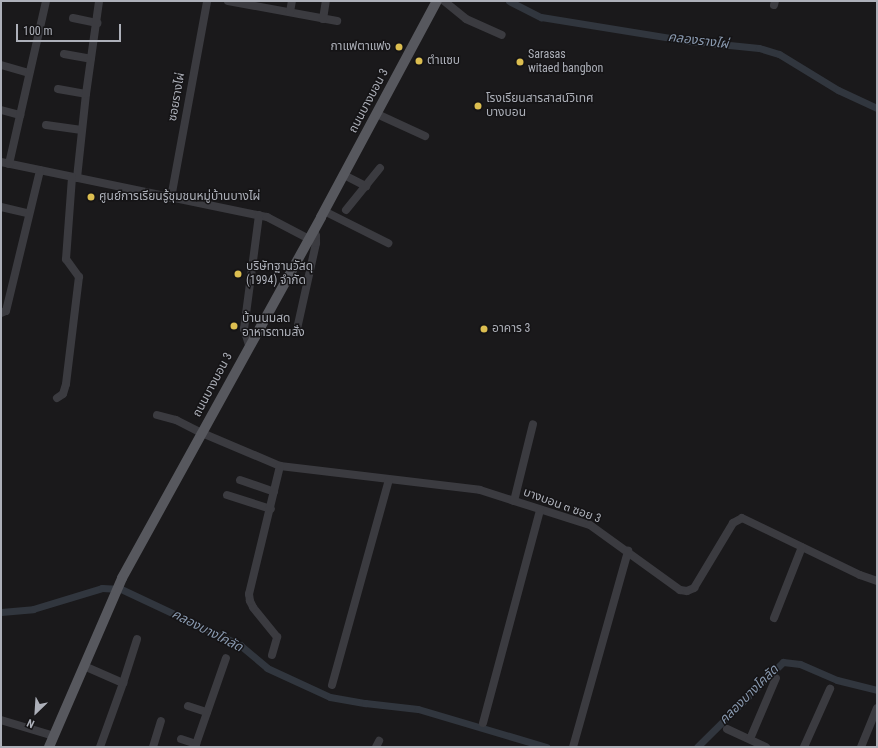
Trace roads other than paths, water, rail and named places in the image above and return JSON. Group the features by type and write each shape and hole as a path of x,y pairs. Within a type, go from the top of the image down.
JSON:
{"main road":[{"name":"ถนนบางบอน 3","path":"49,747 110,602 122,578 344,175 437,1"}],"street":[{"path":"46,1 20,115 5,163 259,215 316,236 316,243 297,328"},
{"path":"57,398 63,394 66,384 79,277 66,259 74,177 82,130 99,1"},
{"name":"ซอยรางไผ่","path":"171,198 207,1"},
{"path":"228,1 256,4 337,22"},
{"path":"290,12 292,1"},
{"path":"323,19 326,1"},
{"path":"444,1 466,20 502,35"},
{"path":"73,18 97,23"},
{"path":"64,54 91,59"},
{"path":"1,65 29,73"},
{"path":"58,89 86,94"},
{"path":"1,110 20,115"},
{"path":"377,114 425,136"},
{"path":"46,125 82,130"},
{"path":"346,210 380,168"},
{"path":"1,313 6,311 28,213 40,170"},
{"path":"344,175 366,186"},
{"path":"1,207 28,213"},
{"path":"324,211 388,243"},
{"path":"249,345 244,329 259,215"},
{"name":"บางบอน ๓ ซอย 3","path":"157,415 176,420 202,433 280,466 480,490 595,527 680,590 687,591 694,588 733,523 739,519 745,519 860,575 877,581"},
{"path":"514,501 533,424"},
{"path":"272,655 277,636 253,607 249,594 271,509 280,466"},
{"path":"240,480 274,492"},
{"path":"332,685 389,480"},
{"path":"227,495 271,509"},
{"path":"483,722 540,510"},
{"path":"774,618 802,547"},
{"path":"573,747 628,551"},
{"path":"100,747 123,683 137,638"},
{"path":"181,739 196,745 226,658"},
{"path":"84,666 123,683"},
{"path":"750,740 776,678"},
{"path":"804,747 830,689"},
{"path":"188,706 207,712"},
{"path":"861,747 877,708"},
{"path":"1,720 54,736"},
{"path":"153,747 161,721"},
{"path":"727,729 766,747"}],"waterway":[{"name":"คลองรางไผ่","path":"509,1 541,17 690,41 759,48 779,54 838,90 877,108"},
{"name":"คลองบางโคลัด","path":"1,612 33,609 102,588 121,589 240,645 267,668 330,697 365,703 418,709 546,747"},
{"name":"คลองบางโคลัด","path":"697,747 783,662 800,664 837,680 877,690"}],"place":[{"name":"กาแฟตาแฟง","path":"399,47"},
{"name":"ตำแซบ","path":"419,61"},
{"name":"Sarasas witaed bangbon","path":"520,62"},
{"name":"โรงเรียนสารสาสน์วิเทศ บางบอน","path":"478,106"},
{"name":"ศูนย์การเรียนรู้ชุมชนหมู่บ้านบางไผ่","path":"91,197"},
{"name":"บริษัทฐานวัสดุ (1994) จำกัด","path":"238,274"},
{"name":"บ้านนมสด อาหารตามสั่ง","path":"234,326"},
{"name":"อาคาร 3","path":"484,329"}]}
